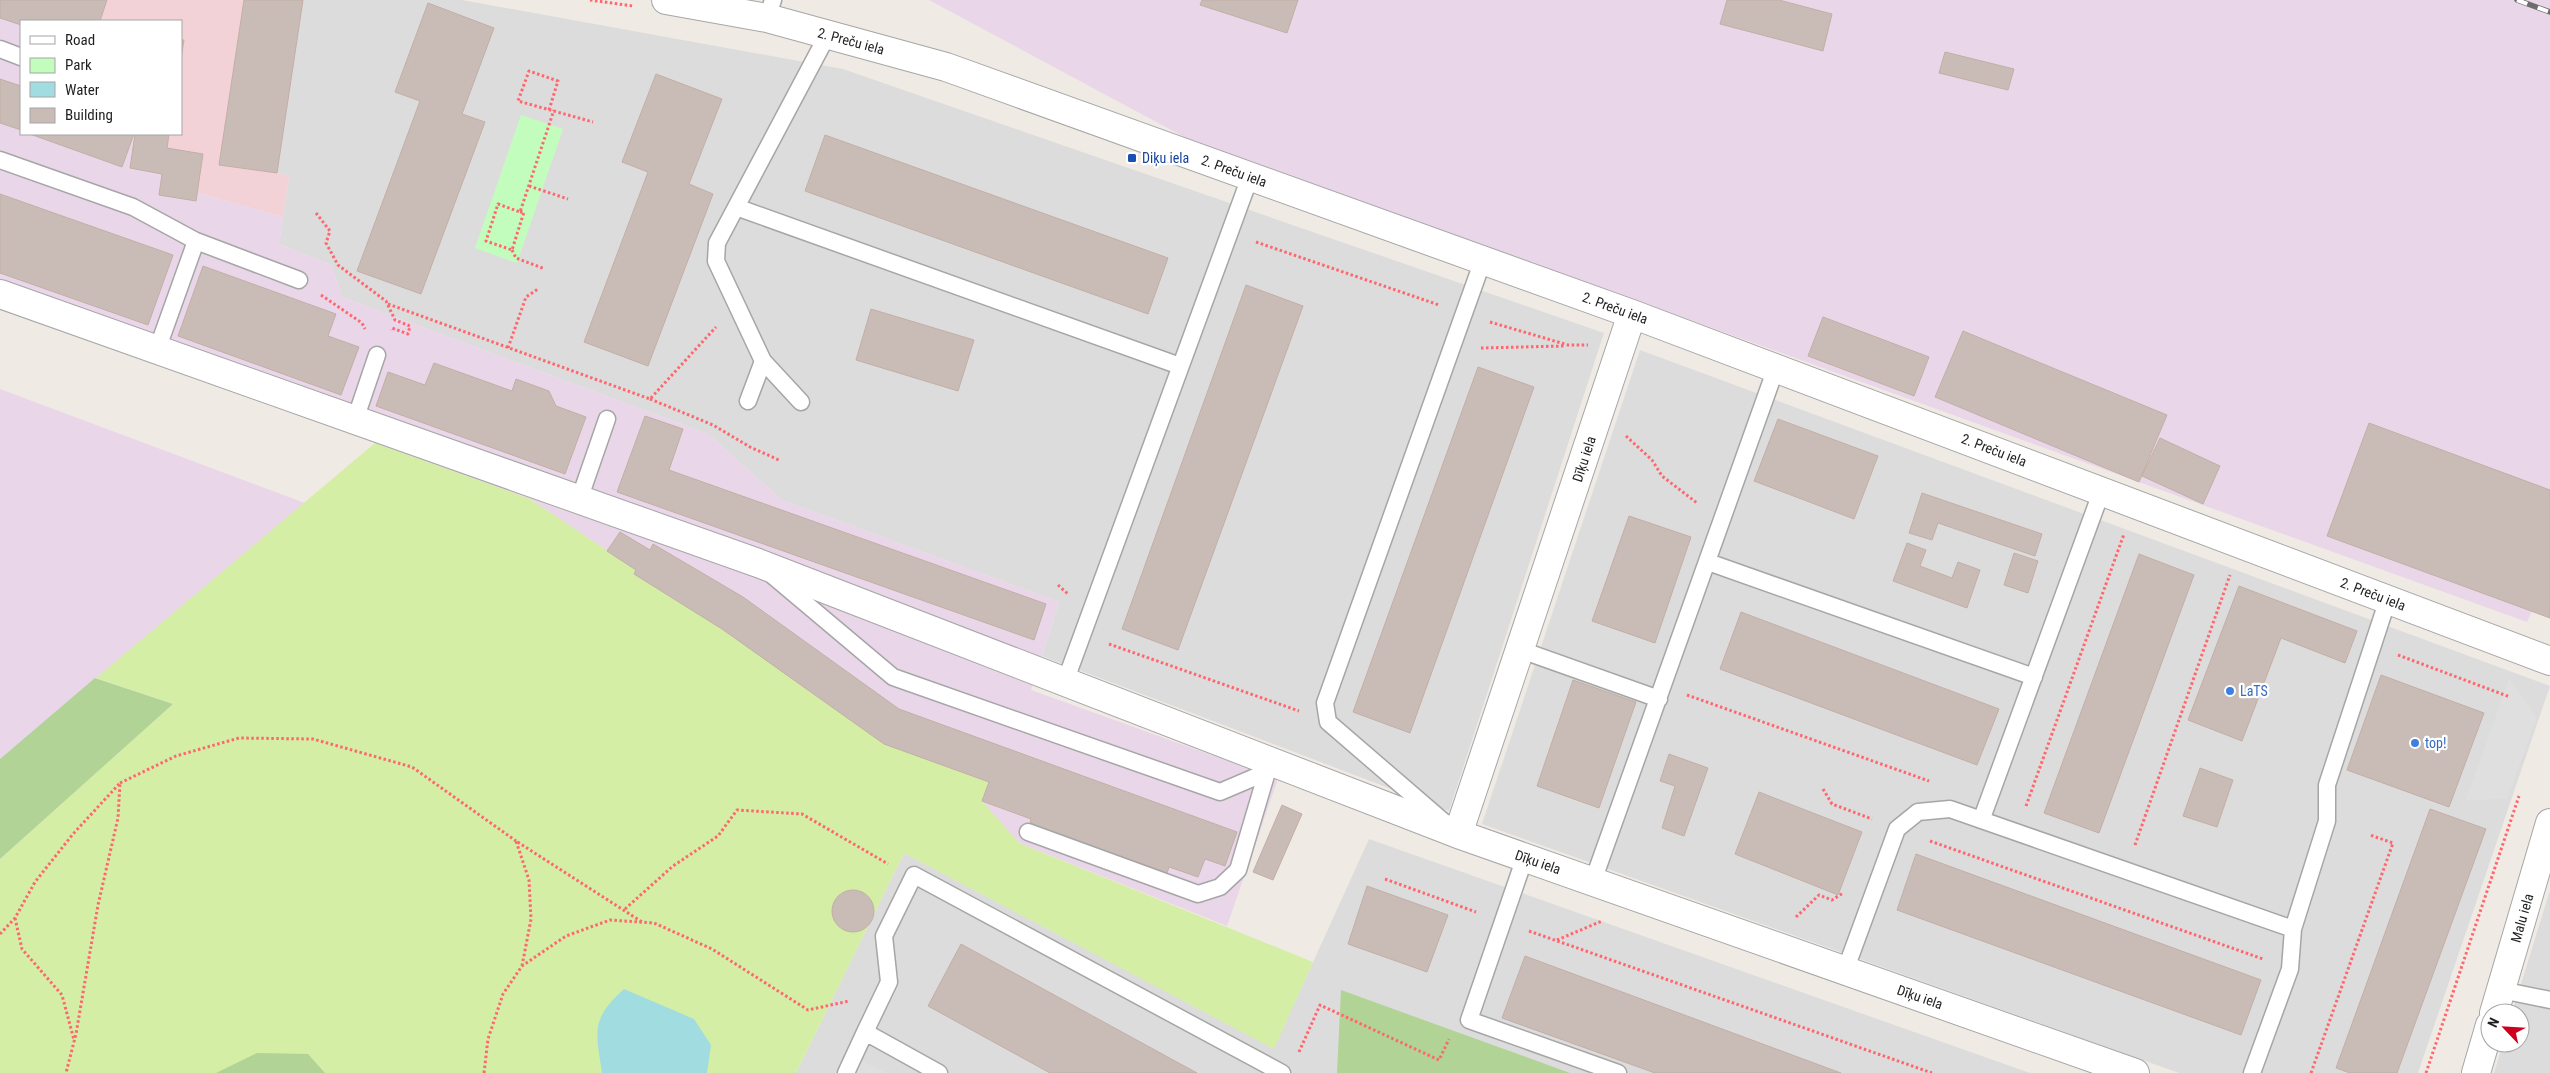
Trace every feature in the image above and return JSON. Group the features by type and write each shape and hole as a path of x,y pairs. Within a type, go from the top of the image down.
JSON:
{"street":[{"name":"2. Preču iela","path":"666,0 770,9 828,34 946,67 1632,314 2102,490 2550,661"},
{"path":"0,294 758,563 1065,682 1274,769 1458,834"},
{"name":"Dīķu iela","path":"1632,314 1458,834 2135,1073"},
{"name":"Malu iela","path":"2497,1001 2550,822"},
{"path":"2476,1073 2482,1053"}],"lane":[{"path":"801,402 763,361 716,261 717,243 828,34"},
{"path":"0,50 20,57"},
{"path":"0,160 133,207 196,241 299,280"},
{"path":"1065,682 1250,177"},
{"path":"736,207 1180,366"},
{"path":"157,350 196,241"},
{"path":"1458,834 1328,722 1325,703 1483,260"},
{"path":"355,420 377,355"},
{"path":"748,402 763,361"},
{"path":"1593,881 1776,368"},
{"path":"579,500 607,419"},
{"path":"1982,818 2102,490"},
{"path":"1708,562 2034,677"},
{"path":"758,563 893,678 1220,792 1274,769"},
{"path":"2252,1073 2290,969 2293,930 2327,821 2327,785 2388,599"},
{"path":"1521,650 1661,693"},
{"path":"1028,832 1198,894 1220,888 1238,870 1274,769"},
{"path":"1846,971 1897,829 1918,812 1950,809 1982,818 2293,930"},
{"path":"1525,857 1469,1020 1618,1073"},
{"path":"846,1073 889,982 884,936 914,875 1282,1073"},
{"path":"2497,1001 2550,1000"},
{"path":"865,1032 939,1073"}],"path":[{"path":"549,110 558,81 529,71 518,101 549,110 554,110 593,122"},
{"path":"520,212 554,110"},
{"path":"528,186 568,199"},
{"path":"512,250 486,241 498,204 524,212 512,250 516,258 545,269"},
{"path":"316,213 330,231 326,243 338,265 388,304 650,399 713,424 750,447 780,460"},
{"path":"1229,233 1464,314 1568,346"},
{"path":"299,280 362,324 377,355"},
{"path":"508,348 526,297 538,289"},
{"path":"388,304 396,320 410,326 408,334 392,328"},
{"path":"650,399 736,304"},
{"path":"1451,349 1622,344"},
{"path":"1600,412 1652,460 1662,476 1721,522"},
{"path":"2017,831 2135,503"},
{"path":"2126,869 2240,543"},
{"path":"1083,634 1328,722"},
{"path":"2373,646 2510,697"},
{"path":"1661,693 1932,782"},
{"path":"0,934 15,918 35,882 73,834 120,783 176,756 239,738 313,739 412,767 516,841 643,922"},
{"path":"66,1073 74,1041 98,905 118,818 120,783"},
{"path":"1823,789 1832,804 2290,969"},
{"path":"2426,1073 2519,796"},
{"path":"625,910 674,866 718,836 737,810 802,814 878,860 914,875"},
{"path":"2311,1073 2393,843 2370,835"},
{"path":"516,841 529,880 532,919 522,966"},
{"path":"1385,879 1932,1073"},
{"path":"15,918 22,949 62,996 74,1041"},
{"path":"484,1073 488,1039 503,994 522,966 566,936 610,920 654,923 712,949 808,1010 884,993"},
{"path":"1297,1056 1320,1004 1439,1060 1452,1034"}],"shaded area":[{"path":"0,0 107,0 100,20 20,20 20,135 134,135 130,168 162,174 159,195 196,200 198,193 283,217 279,244 331,265 342,297 708,434 782,500 1059,602 1031,690 1278,779 1227,926 1019,843 982,801 989,783 884,744 634,574 636,570 530,499 0,307"},
{"path":"107,0 303,0 277,173 289,176 283,217 198,193 196,201 159,195 130,168 134,135 182,135 182,20 100,20"},
{"path":"303,0 462,0 843,69 1604,333 1449,811 1042,656 1059,602 782,500 708,434 342,297 331,265 279,244 289,176 277,173"},
{"path":"929,0 2550,0 2550,569 2527,622 1188,139"},
{"path":"1640,350 2550,686 2418,1073 2179,1073 1482,824"},
{"path":"0,389 305,503 0,759"},
{"path":"2509,679 2537,717 2507,799 2466,800"},
{"path":"1369,839 2030,1073 796,1073 904,853 1274,1048"},
{"path":"2550,890 2550,1073 2494,1073 2500,1053 2530,1053 2530,1003 2515,1003"},
{"path":"845,1053 887,1073 835,1073"}],"green space":[{"path":"521,115 563,129 517,263 475,248"},
{"path":"375,443 530,499 636,570 634,574 722,629 884,744 989,782 982,801 1019,843 1313,962 1274,1049 904,853 796,1073 0,1073 0,859 173,704 96,678"},
{"path":"95,678 173,704 0,859 0,759"},
{"path":"1341,990 1570,1073 1337,1073"},
{"path":"257,1053 308,1054 325,1073 216,1073"}],"water":[{"path":"624,989 694,1019 711,1045 707,1073 602,1073 597,1036 598,1027 605,1009"}],"building":[{"path":"0,0 107,0 100,20 20,20 20,25 0,18"},
{"path":"244,0 303,0 277,173 219,165"},
{"path":"1202,0 1298,0 1287,33 1200,5"},
{"path":"1727,0 1779,0 1832,14 1823,51 1720,24"},
{"path":"428,3 494,28 462,114 485,122 421,294 357,271 420,101 395,92"},
{"path":"1945,52 2014,69 2008,90 1939,73"},
{"path":"656,74 722,99 689,184 713,194 648,366 584,342 648,172 622,162"},
{"path":"0,79 20,86 20,130 0,123"},
{"path":"33,135 134,135 122,167"},
{"path":"135,135 169,135 167,148 203,154 196,201 159,195 162,174 130,168"},
{"path":"825,135 1168,258 1148,314 805,191"},
{"path":"0,194 173,255 148,325 0,273"},
{"path":"203,266 336,314 328,336 359,347 341,395 178,336"},
{"path":"1246,285 1303,306 1178,650 1122,629"},
{"path":"871,309 974,340 958,391 856,360"},
{"path":"1823,317 1929,357 1914,396 1808,356"},
{"path":"1963,331 2167,415 2139,482 1935,397"},
{"path":"434,363 512,391 516,379 549,391 556,406 586,417 565,474 376,406 388,372 425,385"},
{"path":"1478,367 1534,387 1410,733 1353,712"},
{"path":"645,416 683,429 669,470 1046,604 1034,640 617,492"},
{"path":"1778,419 1878,456 1854,519 1754,481"},
{"path":"2369,423 2550,490 2550,618 2327,536"},
{"path":"2160,438 2220,466 2203,504 2142,476"},
{"path":"1922,493 2042,534 2035,556 1938,523 1932,540 1909,533"},
{"path":"1629,516 1691,537 1655,643 1592,621"},
{"path":"620,532 650,550 653,544 743,597 899,709 1237,832 1225,866 1205,859 1198,877 1169,867 1167,873 1030,823 1031,819 982,801 989,782 884,744 722,629 634,574 636,570 607,551"},
{"path":"1907,543 1926,550 1920,566 1952,578 1958,562 1980,570 1967,608 1893,581"},
{"path":"2014,553 2038,561 2028,593 2004,585"},
{"path":"2139,554 2194,575 2099,833 2044,813"},
{"name":"LaTS","path":"2239,586 2357,631 2345,663 2281,638 2242,741 2188,720"},
{"path":"1741,612 1999,709 1977,765 1720,669"},
{"name":"top!","path":"2381,675 2484,713 2449,807 2347,770"},
{"path":"1573,680 1636,702 1599,808 1537,786"},
{"path":"1669,754 1708,768 1684,836 1662,828 1675,786 1660,781"},
{"path":"2200,768 2233,780 2217,827 2183,816"},
{"path":"1759,792 1862,832 1838,895 1735,854"},
{"path":"1282,805 1302,814 1273,880 1253,872"},
{"path":"2430,809 2486,829 2397,1073 2350,1073 2336,1068"},
{"path":"1916,854 2261,980 2241,1035 1897,910"},
{"path":"1367,886 1448,915 1427,972 1348,944"},
{"path":"857,890 865,893 871,899 874,911 871,923 865,929 849,932 841,929 835,923 832,907 835,899 841,893"},
{"path":"961,944 1197,1073 1050,1073 928,1006"},
{"path":"1525,956 1841,1073 1655,1073 1502,1018"}],"railway":[{"path":"2517,0 2550,12"}],"place":[{"name":"Diķu iela","path":"1132,158"},
{"name":"LaTS","path":"2230,691"},
{"name":"top!","path":"2415,743"}]}
